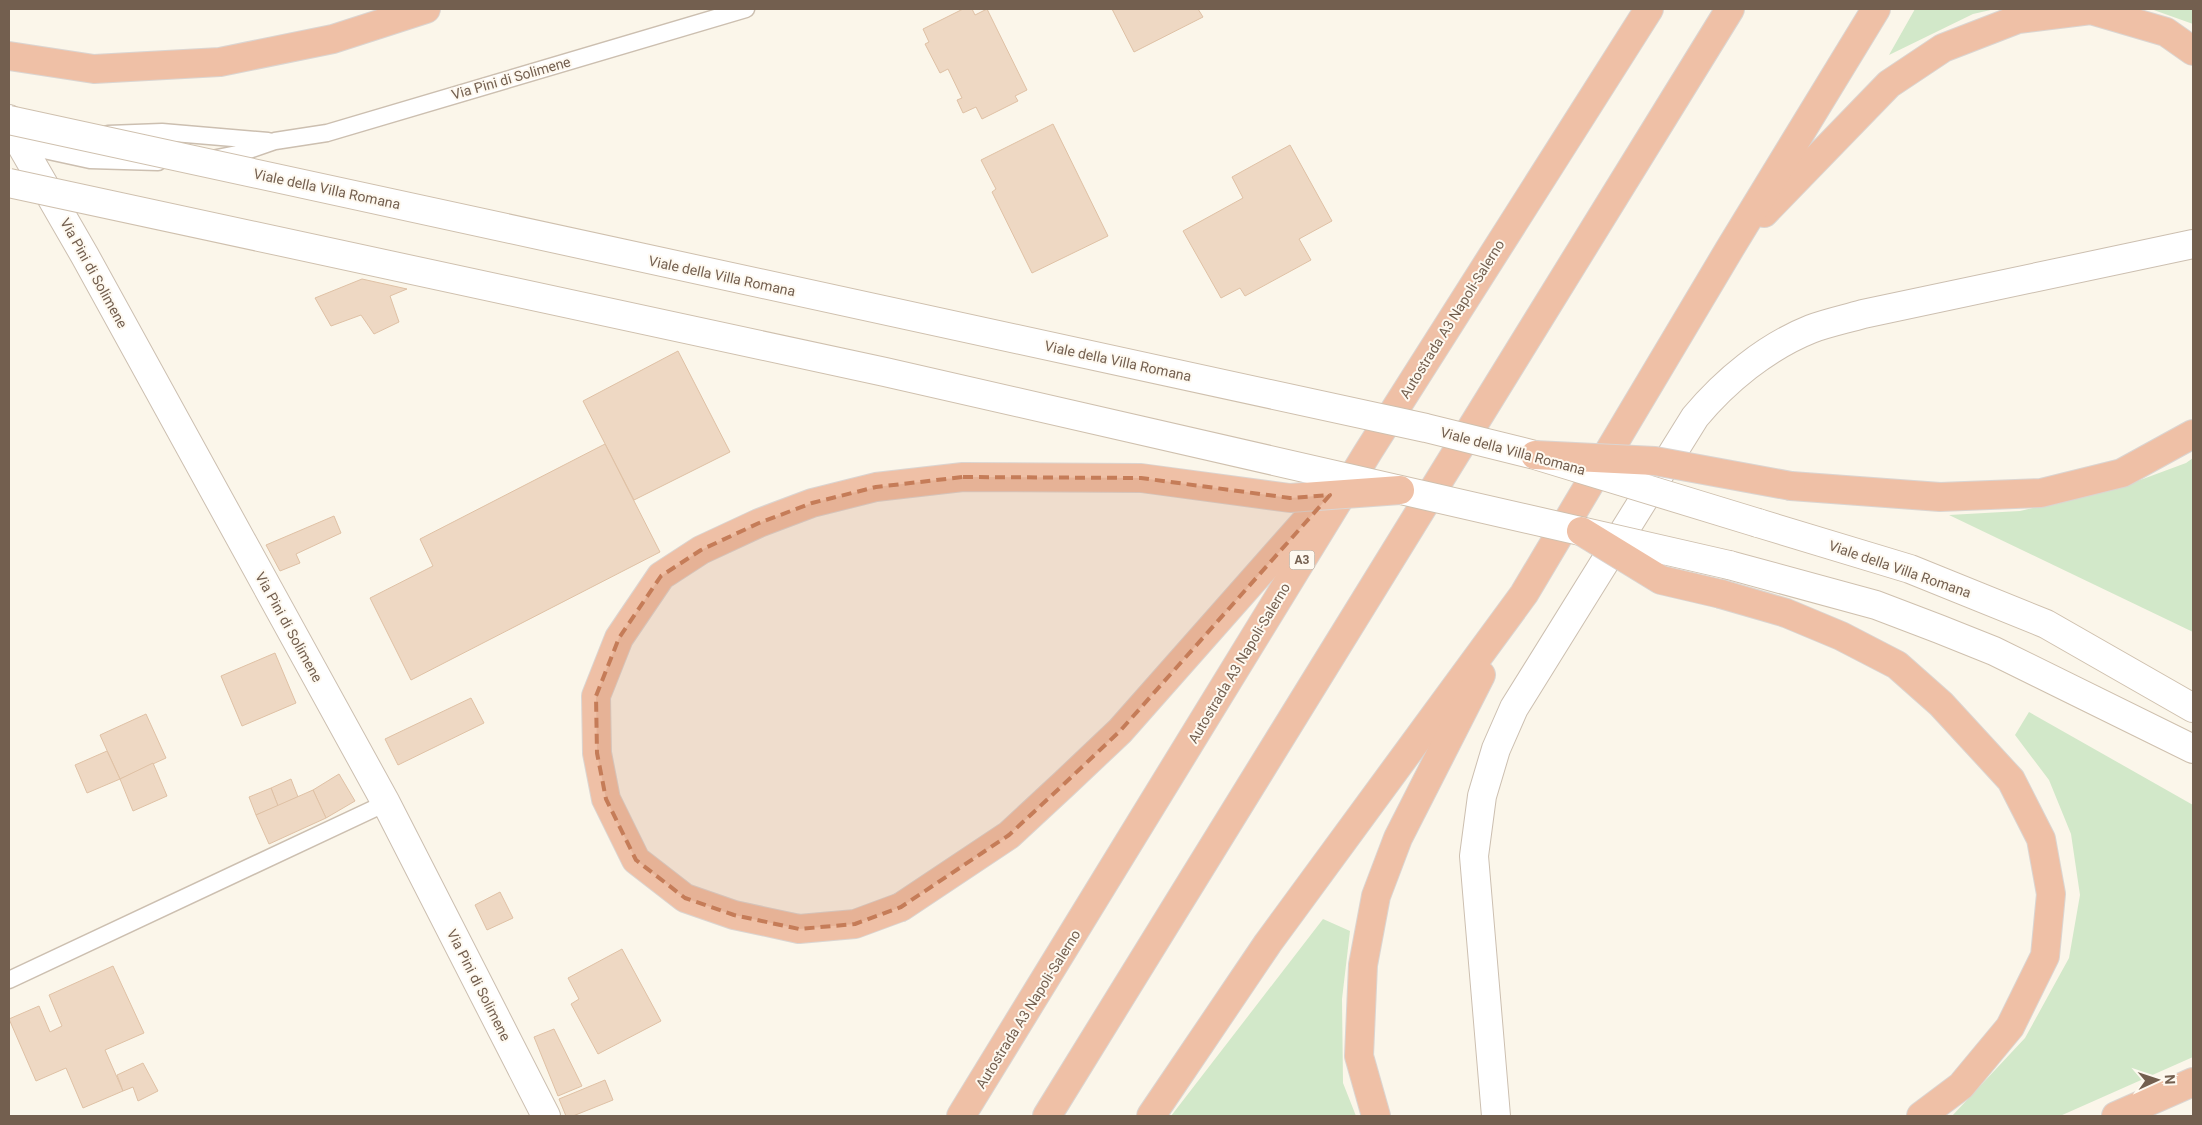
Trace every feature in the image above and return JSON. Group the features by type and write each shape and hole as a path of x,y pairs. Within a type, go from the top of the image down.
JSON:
{"highway":[{"path":"9,56 94,69 220,62 334,39 426,9"},
{"name":"Autostrada A3 Napoli-Salerno","path":"961,1116 1368,452 1649,9"},
{"path":"1047,1116 1730,9"},
{"path":"1376,1116 1359,1056 1363,965 1376,896 1398,838 1524,594 1729,250 1876,9"},
{"path":"1729,250 1889,84 1943,48 2018,19 2091,10 2166,32 2193,51"},
{"path":"1534,455 1656,461 1791,486 1940,497 2041,493 2122,473 2193,434"},
{"path":"1368,452 1120,731 1009,835 901,907 855,924 799,929 734,915 685,898 636,860 606,799 597,753 596,696 619,638 661,576 701,550 759,523 812,503 876,488 963,477 1141,478 1290,498 1400,490"},
{"path":"1581,531 1661,580 1721,594 1786,613 1841,636 1896,665 1941,704 2011,780 2041,839 2051,894 2044,956 2010,1027 1961,1086 1921,1116"},
{"path":"1150,1116 1268,943 1524,594"},
{"path":"2116,1116 2193,1082"}],"main road":[{"name":"Via Pini di Solimene","path":"9,120 21,145 85,256 386,803 546,1116"},
{"name":"Viale della Villa Romana","path":"9,120 1426,428 1534,455 1910,570 2046,624 2193,708"},
{"path":"9,183 885,372 1729,565 1876,605 1939,629 1994,651 2193,749"},
{"path":"1496,1116 1474,856 1482,796 1493,758 1514,708 1695,418 1713,396 1739,372 1810,330 1863,314 2193,244"}],"lane":[{"name":"Via Pini di Solimene","path":"21,145 90,160 175,162 220,158 275,142 327,133 746,9"},
{"name":"Via Pini di Solimene","path":"21,145 59,138 126,132 206,135 275,142"},
{"path":"9,980 386,803"}],"highlighted area":[{"path":"963,477 1141,478 1290,498 1330,495 1120,731 1009,835 901,907 855,924 799,929 734,915 685,898 636,860 606,799 597,753 596,696 619,638 661,576 701,550 759,523 812,503 876,487"}],"green space":[{"path":"1915,9 1995,9 1973,14 1889,55"},
{"path":"2151,9 2193,9 2193,24"},
{"path":"2193,458 2193,632 1949,515 2020,511 2124,486 2186,463"},
{"path":"2029,712 2193,805 2193,1057 2060,1116 1952,1116 2025,1038 2069,958 2080,895 2071,834 2049,780 2015,735"},
{"path":"1323,919 1350,931 1342,999 1343,1083 1356,1116 1171,1116"}],"building":[{"path":"963,9 972,9 975,15 987,9 1027,90 1015,96 1018,101 982,119 976,107 963,113 957,100 962,98 948,69 940,73 925,44 929,42 923,29"},
{"path":"1112,9 1198,9 1203,17 1134,52"},
{"path":"1053,124 1108,236 1032,273 992,192 996,189 981,160"},
{"path":"1290,145 1332,221 1299,239 1311,260 1245,296 1240,288 1221,298 1183,231 1243,198 1232,177"},
{"path":"362,279 407,289 390,296 399,322 374,334 361,315 331,326 315,298"},
{"path":"678,351 730,452 634,500 583,401"},
{"path":"605,444 660,552 411,680 370,598 433,566 420,539"},
{"path":"334,516 341,533 296,554 300,563 280,571 266,545"},
{"path":"275,653 296,703 242,726 221,676"},
{"path":"471,698 484,723 398,765 385,739"},
{"path":"146,714 166,758 120,779 100,735"},
{"path":"107,751 120,779 87,793 75,765"},
{"path":"153,763 167,796 133,811 120,779"},
{"path":"339,774 355,801 326,818 313,790"},
{"path":"291,779 298,797 278,806 271,788"},
{"path":"271,788 278,806 256,815 249,797"},
{"path":"313,790 326,818 269,844 256,815"},
{"path":"500,892 513,918 487,930 475,905"},
{"path":"622,949 661,1021 598,1054 571,1004 579,999 568,978"},
{"path":"113,966 144,1033 105,1050 123,1091 83,1108 66,1068 36,1081 9,1019 39,1006 50,1032 62,1026 49,995"},
{"path":"554,1029 582,1086 558,1096 534,1037"},
{"path":"143,1063 158,1091 138,1101 133,1087 123,1091 117,1075"},
{"path":"605,1080 613,1100 573,1116 566,1116 559,1099"}]}
